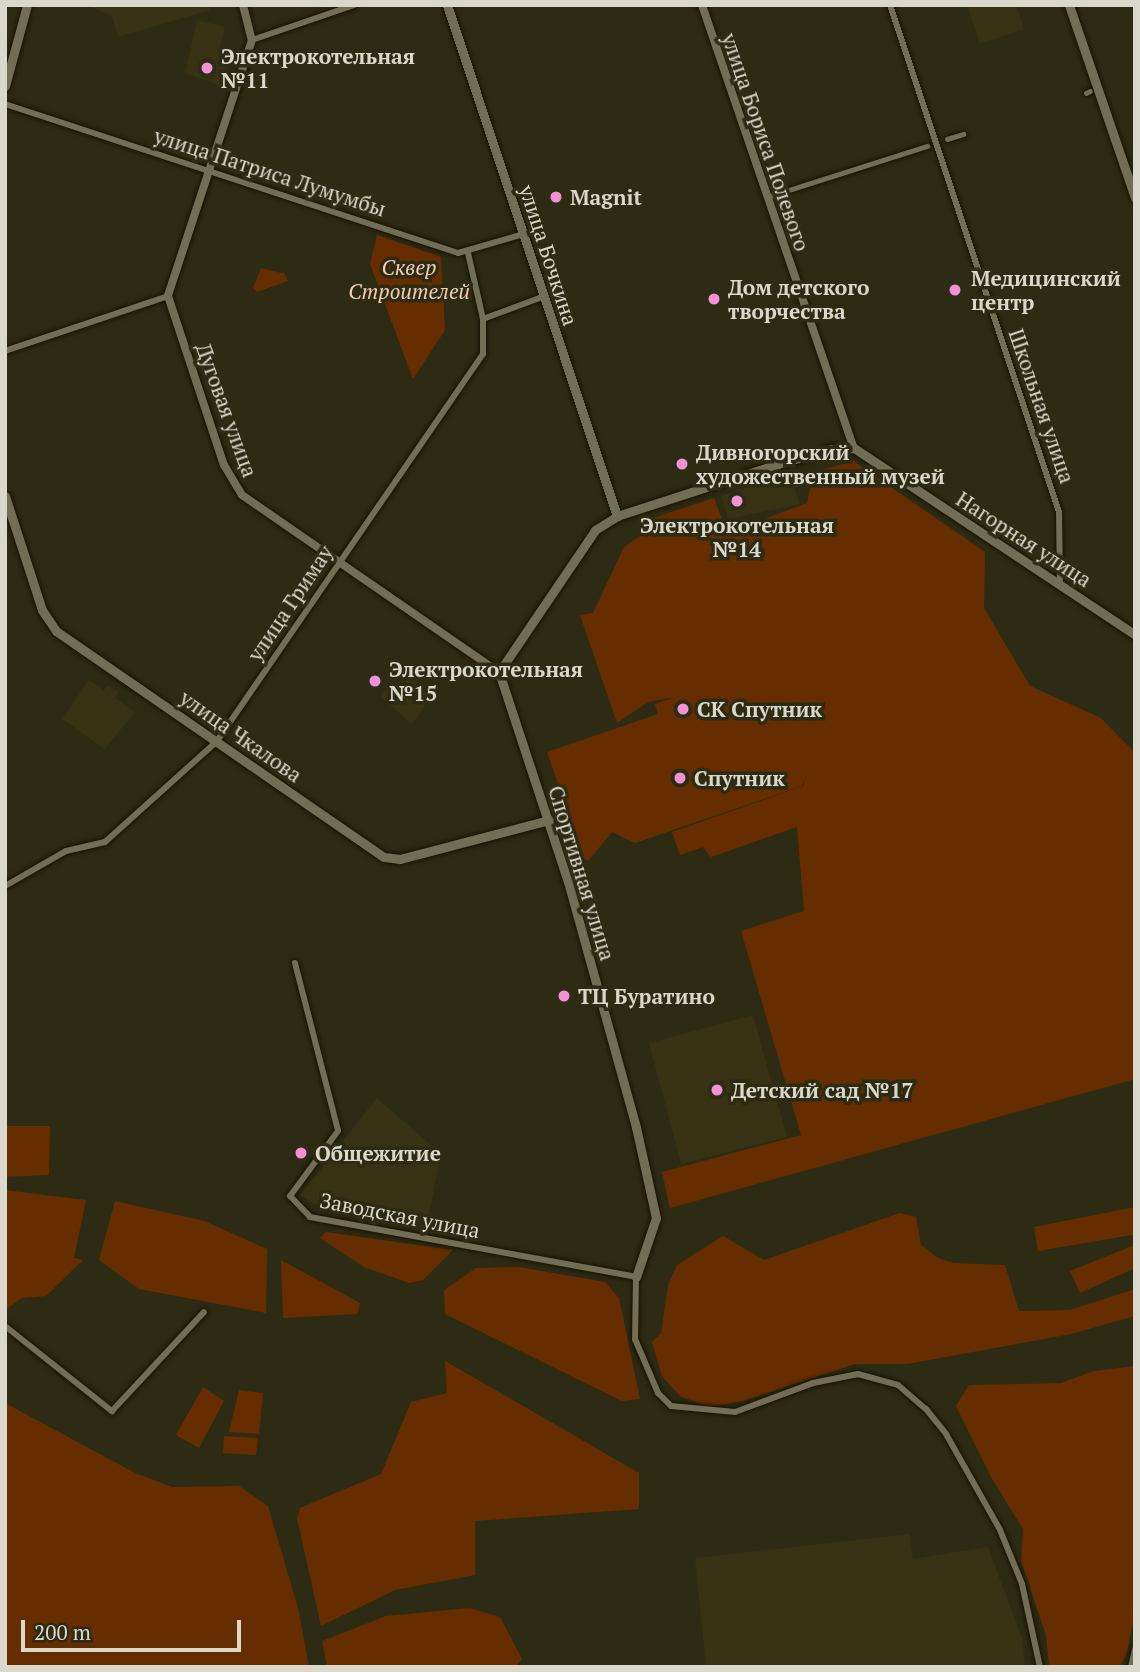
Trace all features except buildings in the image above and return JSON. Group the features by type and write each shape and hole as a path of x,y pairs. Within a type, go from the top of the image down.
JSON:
{"main road":[{"path":"5,86 27,5"},
{"name":"улица Бочкина","path":"447,5 617,516"},
{"path":"1069,5 1135,198"},
{"path":"499,671 595,530 617,516 817,453 854,448"},
{"name":"Нагорная улица","path":"854,448 1060,582 1135,635"},
{"name":"улица Чкалова","path":"5,496 22,556 50,625 391,859 549,820"},
{"name":"Спортивная улица","path":"499,671 549,820 622,1074 656,1218 636,1277"}],"street":[{"path":"5,351 168,296 252,40 243,5"},
{"path":"252,40 354,5"},
{"name":"улица Бориса Полевого","path":"702,5 766,198 854,448"},
{"name":"Школьная улица","path":"890,5 1059,512 1060,582"},
{"name":"улица Патриса Лумумбы","path":"5,104 458,253 468,253"},
{"path":"947,139 963,134"},
{"path":"766,198 927,146"},
{"path":"468,253 524,234"},
{"name":"улица Гримау","path":"5,886 66,850 105,842 217,741 483,354 483,319 468,253"},
{"name":"Дуговая улица","path":"168,296 233,486 499,671"},
{"path":"483,319 545,296"},
{"name":"Заводская улица","path":"295,963 338,1130 290,1196 310,1217 636,1277"},
{"path":"636,1277 635,1339 657,1393 671,1406 735,1412 813,1383 858,1374 898,1385 920,1403 946,1434 1006,1542 1035,1628 1040,1667"},
{"path":"5,1326 112,1411 204,1312"},
{"path":"1131,1667 1135,1649"}],"shaded area":[{"path":"87,5 208,5 210,10 118,37 112,16"},
{"path":"967,5 1016,5 1024,29 980,44"},
{"path":"197,20 225,27 219,52 231,56 222,86 185,73"},
{"path":"789,473 800,504 728,519 721,496"},
{"path":"406,674 433,694 412,724 381,697 388,687 395,691"},
{"path":"89,680 104,690 108,686 118,692 115,698 135,712 105,749 62,719"},
{"name":"Детский сад №17","path":"753,1015 787,1137 681,1164 649,1043"},
{"path":"377,1098 441,1154 428,1220 314,1204 300,1195"},
{"path":"910,1534 913,1559 988,1547 1022,1638 1025,1667 706,1667 695,1558"}],"green space":[{"name":"Сквер Строителей","path":"377,235 441,257 445,330 413,379 370,264"},
{"path":"261,268 285,274 288,281 257,292 253,288"},
{"path":"853,461 985,552 984,608 1030,686 1101,718 1135,753 1135,1079 670,1208 662,1172 801,1135 741,931 804,911 797,827 711,857 703,847 680,855 672,832 803,786 807,773 802,786 635,843 612,832 589,860 578,858 565,823 571,821 547,752 658,714 655,704 675,697 648,702 617,723 580,615 593,613 624,547 649,530 650,519 714,498 727,533 807,503 814,472"},
{"path":"5,1126 50,1126 49,1175 5,1177"},
{"path":"5,1190 86,1200 74,1258 83,1260 46,1296 22,1298 5,1310"},
{"path":"115,1201 204,1221 267,1249 266,1313 139,1289 99,1260"},
{"path":"1135,1207 1135,1241 1132,1235 1038,1251 1034,1227"},
{"path":"900,1213 916,1217 921,1245 938,1258 953,1263 1005,1265 1019,1311 1070,1310 1135,1289 1135,1316 1071,1334 907,1364 855,1364 743,1401 708,1407 680,1396 662,1376 652,1342 661,1333 668,1285 677,1265 723,1236 764,1260"},
{"path":"326,1232 453,1250 423,1280 409,1283 364,1267 320,1238"},
{"path":"1135,1245 1135,1268 1080,1293 1070,1271"},
{"path":"281,1260 360,1303 357,1314 283,1318"},
{"path":"519,1267 605,1282 619,1298 640,1399 622,1401 445,1314 444,1290 476,1268"},
{"path":"445,1361 639,1473 639,1509 475,1521 475,1575 395,1590 321,1626 297,1518 300,1508 381,1474 411,1402 447,1393"},
{"path":"1135,1366 1135,1613 1127,1652 1120,1667 1049,1667 1046,1635 1021,1561 1023,1529 991,1477 956,1406 969,1385 1061,1383 1094,1371"},
{"path":"203,1387 224,1401 199,1448 176,1435"},
{"path":"239,1390 263,1393 259,1434 229,1432"},
{"path":"5,1403 135,1473 172,1487 239,1486 268,1506 298,1608 309,1667 5,1667"},
{"path":"224,1436 258,1438 256,1455 223,1453"},
{"path":"470,1608 500,1617 522,1659 515,1667 327,1667 322,1641 386,1616"}],"place":[{"name":"Электрокотельная №11","path":"207,68"},
{"name":"Magnit","path":"556,197"},
{"name":"Медицинский центр","path":"955,290"},
{"name":"Дом детского творчества","path":"714,299"},
{"name":"Дивногорский художественный музей","path":"682,464"},
{"name":"Электрокотельная №14","path":"737,501"},
{"name":"Электрокотельная №15","path":"375,681"},
{"name":"СК Спутник","path":"683,709"},
{"name":"Спутник","path":"680,778"},
{"name":"ТЦ Буратино","path":"564,996"},
{"name":"Детский сад №17","path":"717,1090"},
{"name":"Общежитие","path":"301,1153"}]}
